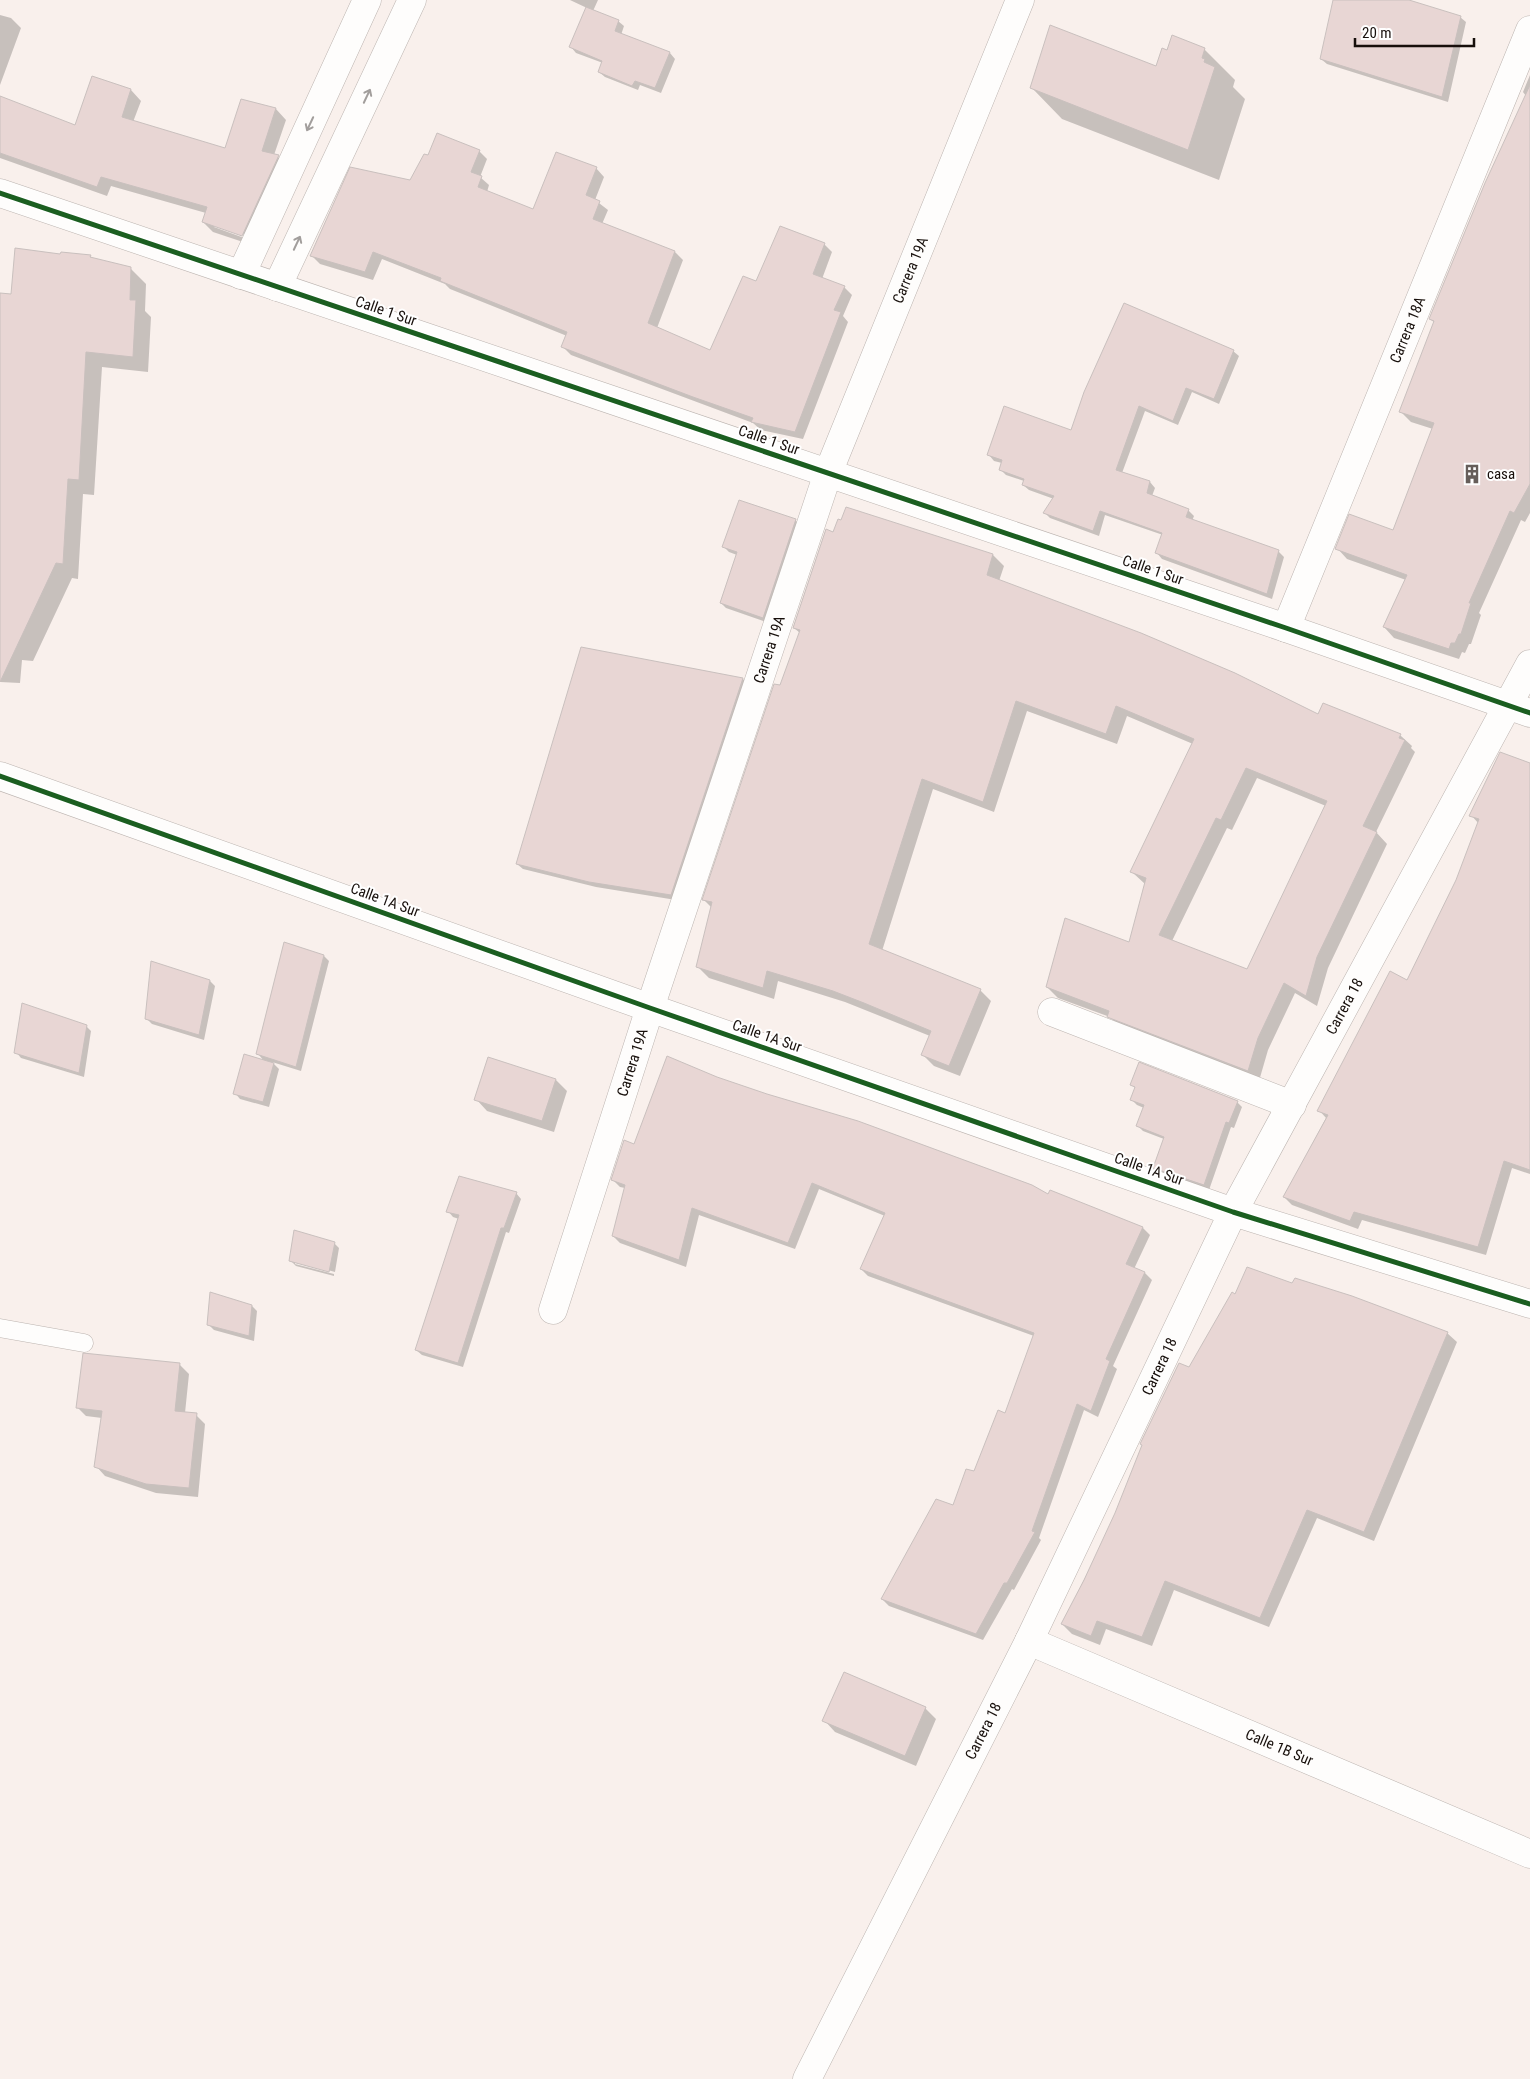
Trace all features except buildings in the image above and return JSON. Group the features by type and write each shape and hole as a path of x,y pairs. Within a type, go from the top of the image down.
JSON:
{"street":[{"path":"241,275 367,0"},
{"path":"276,287 412,0"},
{"name":"Carrera 19A","path":"553,1310 650,1008 828,473 1020,0"},
{"name":"Carrera 18A","path":"1286,628 1530,30"},
{"name":"Calle 1 Sur","path":"0,193 1520,709"},
{"name":"Carrera 18","path":"807,2079 1029,1641 1233,1212 1292,1105 1520,709 1530,664"},
{"name":"Calle 1A Sur","path":"0,776 650,1008 1233,1212 1530,1304"},
{"path":"1052,1012 1292,1105"},
{"name":"Calle 1B Sur","path":"1029,1641 1530,1854"}],"lane":[{"path":"0,1328 84,1342"}],"cycle path":[{"path":"0,193 1286,628 1530,713"},
{"path":"0,776 650,1008 1233,1212 1530,1304"}],"place":[{"name":"casa","path":"1472,474"}]}
